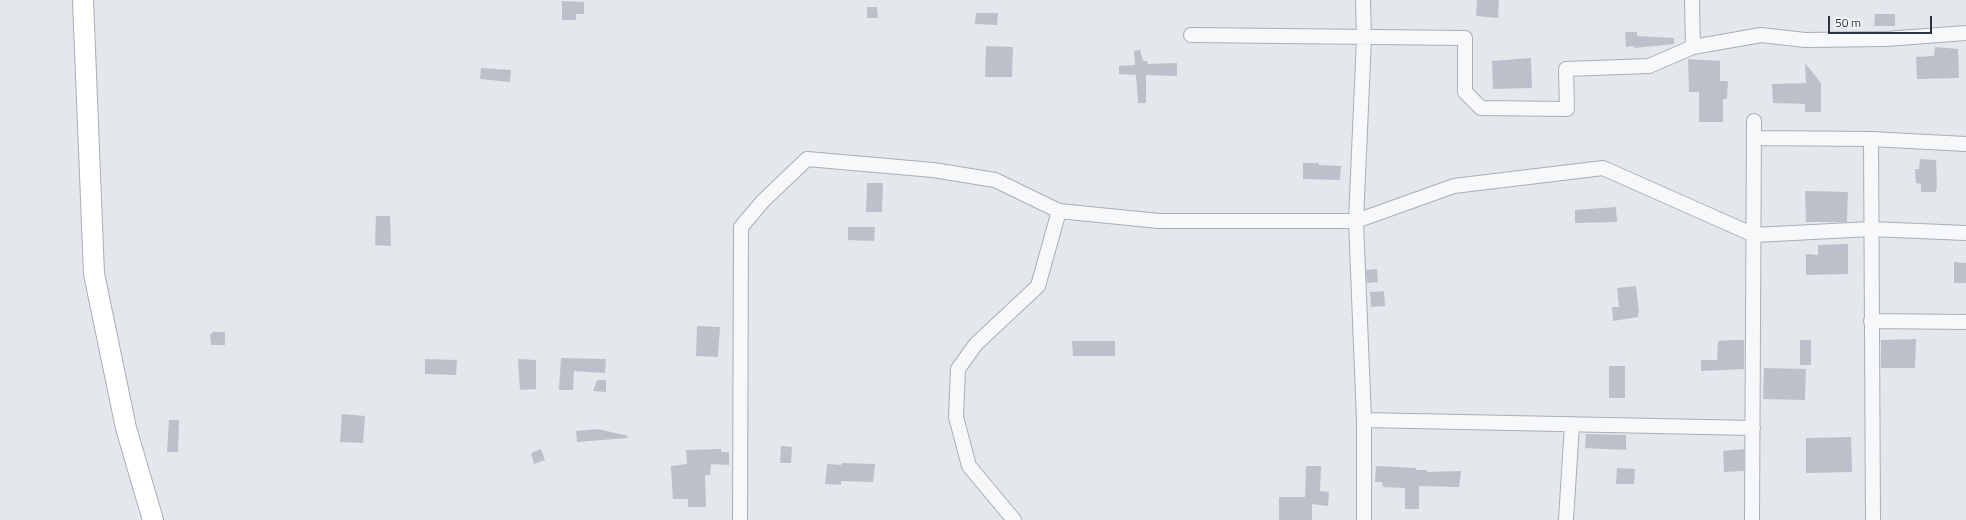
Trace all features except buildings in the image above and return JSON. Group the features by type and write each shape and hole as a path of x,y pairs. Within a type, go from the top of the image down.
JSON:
{"street":[{"path":"83,0 94,274 126,428 153,520"},
{"path":"1363,0 1364,38 1356,221 1364,420 1364,520"},
{"path":"1692,0 1693,47"},
{"path":"1191,35 1465,38 1466,92 1481,108 1567,109 1566,69 1649,66 1693,47 1760,35 1806,40 1886,39 1966,33"},
{"path":"1752,520 1754,121"},
{"path":"1754,138 1871,139 1966,144"},
{"path":"1871,139 1873,520"},
{"path":"740,520 741,227 763,201 807,158 933,170 995,180 1059,211 1159,222 1356,221 1454,186 1603,168 1754,235 1871,230 1966,233"},
{"path":"1014,520 970,466 956,417 958,369 976,344 1038,286 1059,211"},
{"path":"1871,321 1966,322"},
{"path":"1364,420 1753,428"},
{"path":"1566,520 1572,424"}]}
